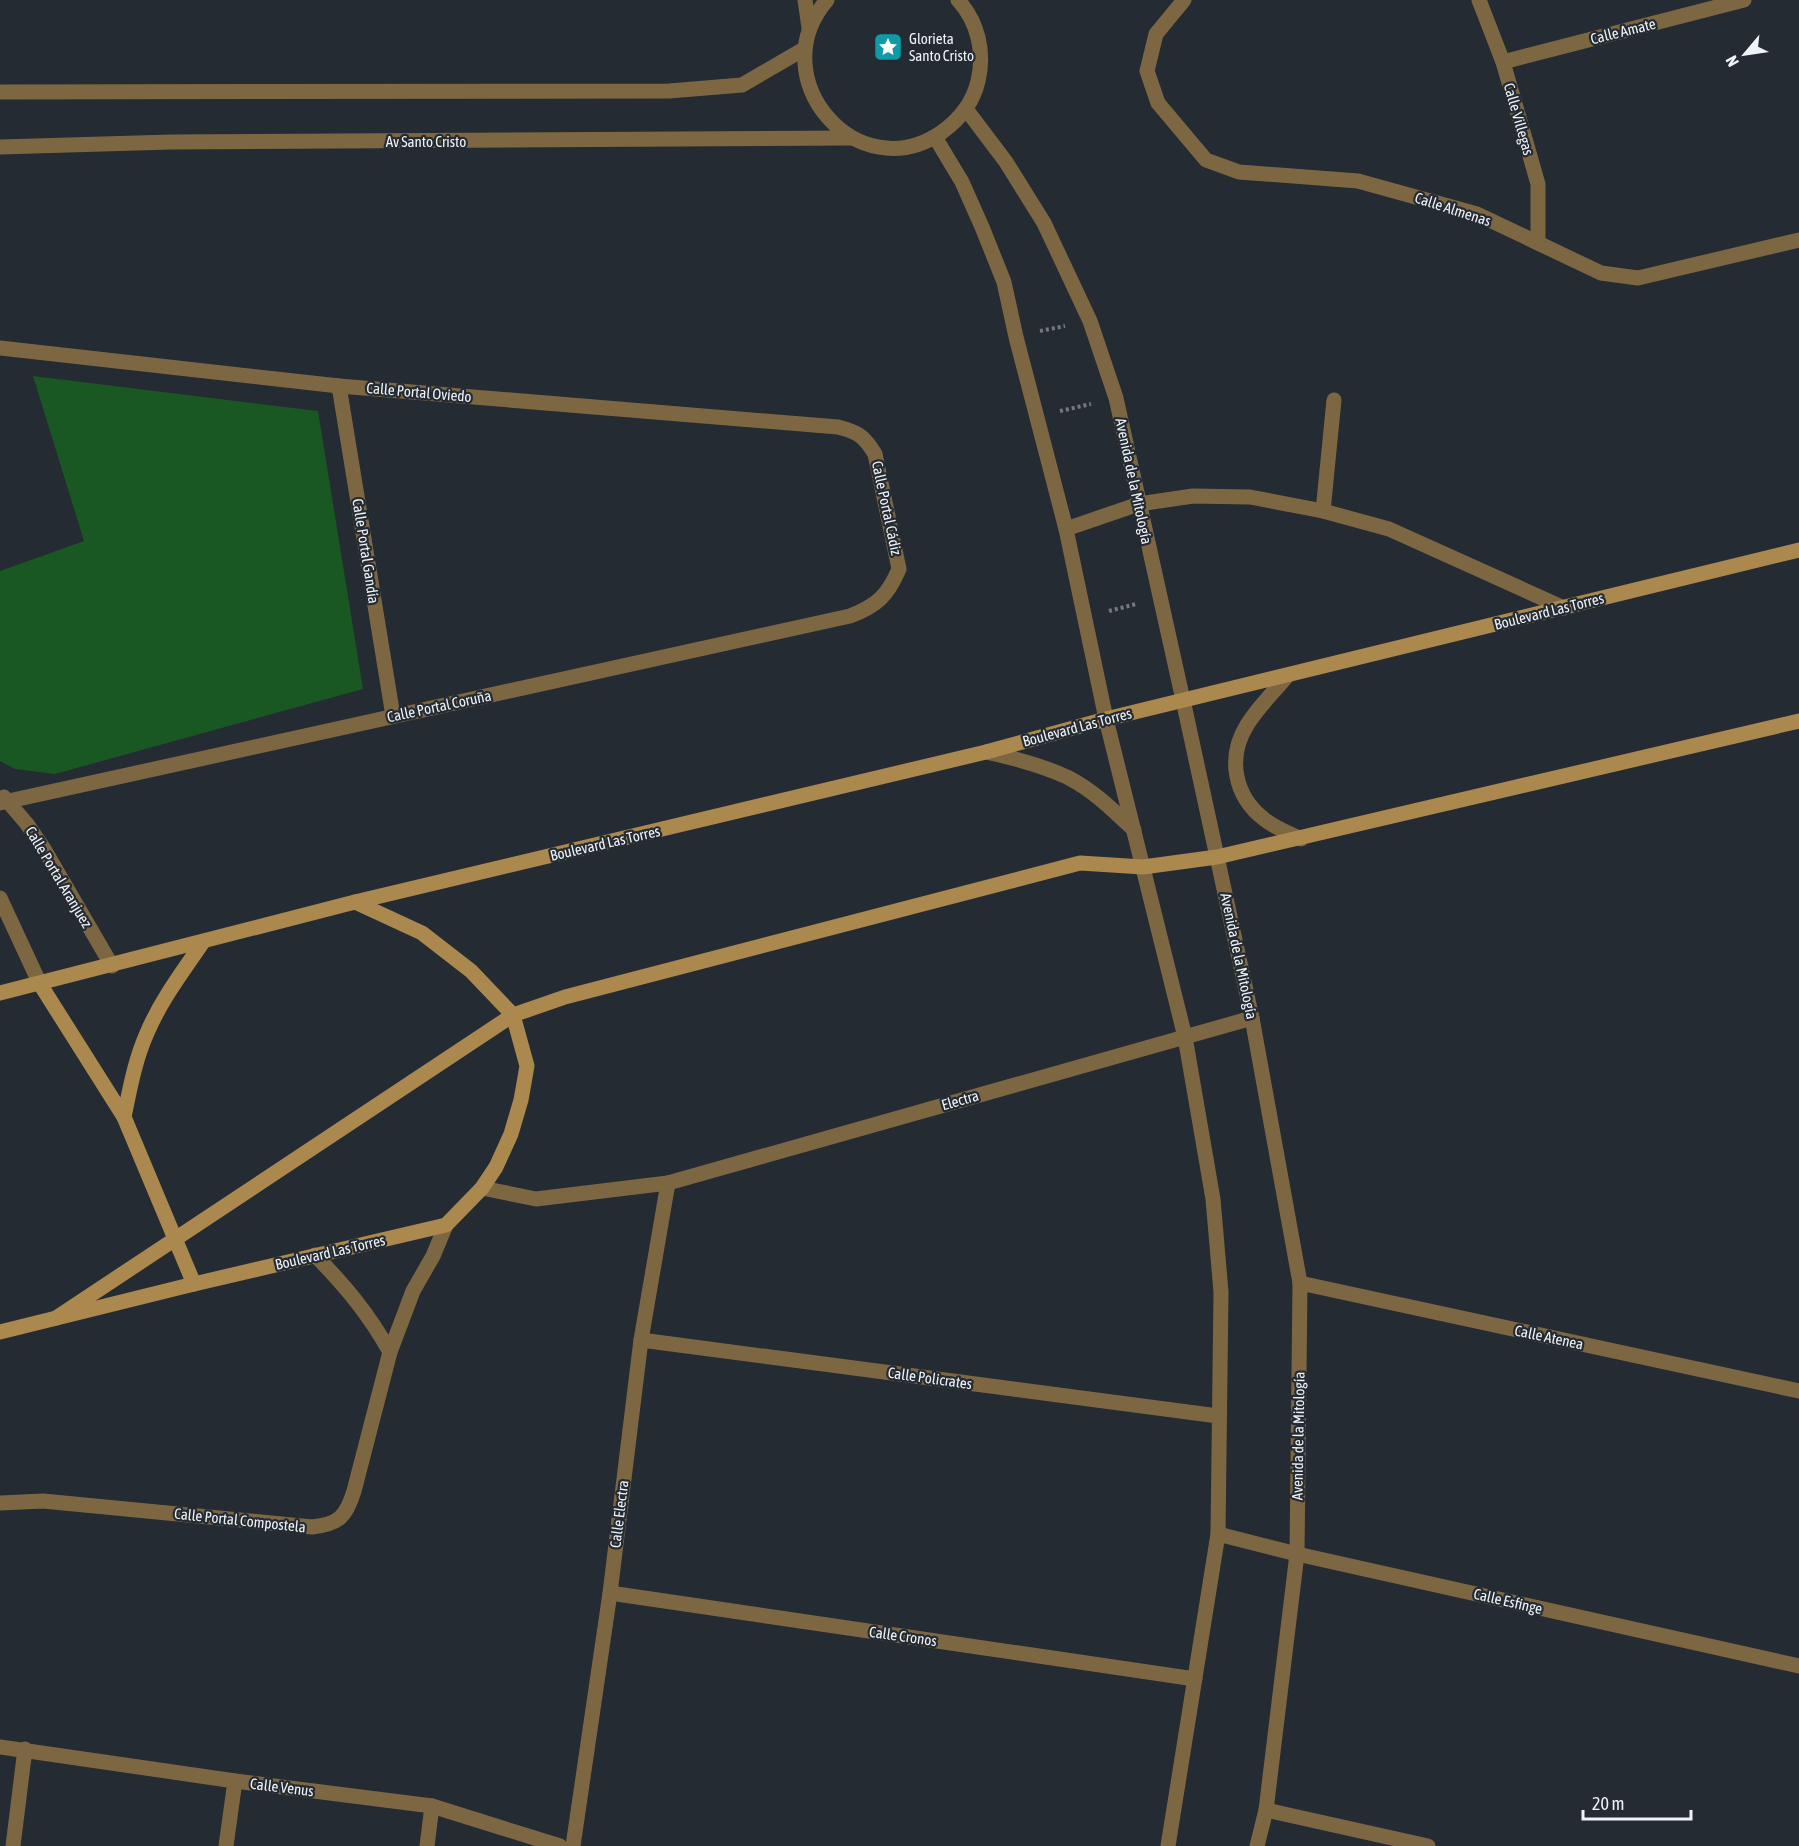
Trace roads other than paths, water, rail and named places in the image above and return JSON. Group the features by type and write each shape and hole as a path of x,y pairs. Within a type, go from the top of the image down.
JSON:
{"main road":[{"name":"Boulevard Las Torres","path":"0,993 355,902 986,752 1106,719 1799,550"},
{"name":"Boulevard Las Torres","path":"56,1318 513,1015 565,997 1080,863 1143,867 1217,857 1799,721"},
{"path":"355,902 422,933 471,971 513,1015 526,1066 521,1100 511,1134 496,1167 482,1188 446,1225"},
{"path":"124,1117 132,1074 147,1032 168,993 203,942"},
{"path":"40,984 124,1117 194,1284"},
{"name":"Boulevard Las Torres","path":"0,1332 446,1225"}],"street":[{"path":"805,0 809,28"},
{"path":"827,0 819,9 809,28 804,49 805,70 810,91 820,110 835,126 852,138 873,146 894,148 915,145 935,137 952,125 966,109 976,90 981,69 981,48 975,27 958,0"},
{"name":"Calle Almenas","path":"1184,0 1156,34 1148,71 1158,103 1206,160 1239,172 1358,181 1477,214 1601,273 1638,278 1799,240"},
{"name":"Calle Villegas","path":"1479,0 1503,62 1538,184 1538,243"},
{"name":"Calle Amate","path":"1503,62 1741,0"},
{"path":"0,92 669,91 742,85 804,49"},
{"name":"Avenida de la Mitología","path":"966,109 1006,162 1044,223 1090,321 1116,398 1252,1018 1300,1283 1296,1554 1266,1810 1257,1846"},
{"path":"935,137 962,182 1004,282 1066,529 1106,719 1185,1037 1213,1199 1221,1292 1218,1534 1168,1846"},
{"name":"Av Santo Cristo","path":"0,147 171,142 852,138"},
{"name":"Calle Portal Oviedo","path":"0,348 339,386 838,427"},
{"name":"Calle Portal Gandía","path":"339,386 393,716"},
{"path":"1323,511 1334,400"},
{"name":"Calle Portal Cádiz","path":"838,427 855,431 867,440 875,454 899,569 892,586 876,603"},
{"path":"1066,529 1139,504 1193,496 1250,497 1323,511 1389,529 1564,608"},
{"name":"Calle Portal Coruña","path":"3,799 849,616 876,603"},
{"path":"1288,675 1248,723 1240,737 1234,768 1240,787 1250,805 1265,820 1301,839"},
{"path":"986,752 1034,763 1069,778 1102,801 1134,830"},
{"name":"Calle Portal Aranjuez","path":"3,799 27,824 44,849 112,966"},
{"path":"0,898 40,984"},
{"name":"Electra","path":"482,1188 536,1199 668,1183 1252,1018"},
{"name":"Calle Electra","path":"573,1846 610,1593 641,1340 668,1183"},
{"name":"Calle Portal Compostela","path":"0,1503 43,1501 312,1527 327,1526 342,1518 350,1505 390,1352 413,1291 433,1257 446,1225"},
{"path":"315,1256 350,1291 390,1352"},
{"name":"Calle Atenea","path":"1300,1283 1799,1391"},
{"name":"Calle Policrates","path":"641,1340 1218,1416"},
{"name":"Calle Esfinge","path":"1218,1534 1296,1554 1799,1666"},
{"name":"Calle Cronos","path":"610,1593 1195,1679"},
{"name":"Calle Venus","path":"0,1747 235,1781 432,1806 560,1846"},
{"path":"13,1846 25,1749"},
{"path":"226,1846 235,1781"},
{"path":"427,1846 432,1806"},
{"path":"1266,1810 1428,1846"}],"place":[{"name":"Glorieta Santo Cristo","path":"888,47"}]}
